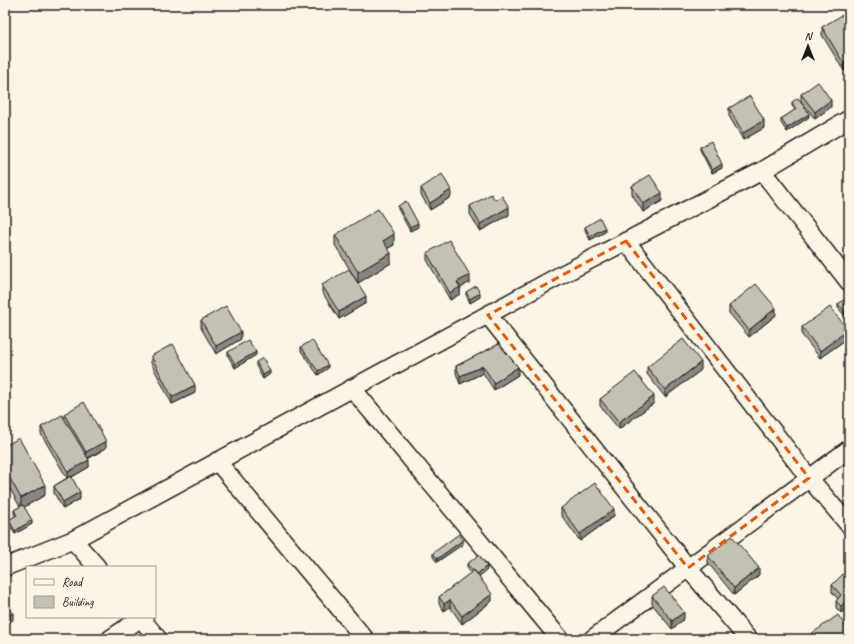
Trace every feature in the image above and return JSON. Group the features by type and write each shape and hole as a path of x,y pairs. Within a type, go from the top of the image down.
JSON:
{"street":[{"path":"5,567 73,540 559,276 762,171 849,119"},
{"path":"762,171 849,282"},
{"path":"626,241 809,478 849,525"},
{"path":"488,315 688,568 748,639"},
{"path":"352,388 560,639"},
{"path":"592,639 849,449"},
{"path":"218,461 364,639"},
{"path":"73,540 96,566"},
{"path":"110,639 140,618 158,639"}],"highlighted area":[{"path":"626,241 809,478 688,568 488,315"}],"building":[{"path":"842,15 849,25 849,60 844,64 822,27"},
{"path":"818,82 831,100 815,112 801,94"},
{"path":"750,96 764,120 743,133 729,108"},
{"path":"798,98 809,114 787,128 781,119 796,109 792,102"},
{"path":"711,141 722,164 712,170 700,147"},
{"path":"442,174 451,190 430,203 421,188"},
{"path":"650,175 662,193 643,204 632,186"},
{"path":"491,194 495,200 502,196 509,207 480,224 470,206"},
{"path":"406,201 418,223 410,227 398,206"},
{"path":"378,209 394,234 383,241 391,253 358,272 335,235"},
{"path":"600,218 605,228 590,236 585,227"},
{"path":"449,240 470,275 457,282 460,287 450,293 427,253"},
{"path":"349,269 366,296 339,312 322,285"},
{"path":"756,284 776,308 749,330 729,306"},
{"path":"476,286 480,293 470,299 466,292"},
{"path":"848,297 849,309 845,312 838,304"},
{"path":"226,306 241,332 216,346 201,320"},
{"path":"830,307 848,330 820,351 802,327"},
{"path":"683,339 701,362 665,390 647,367"},
{"path":"248,340 256,352 235,364 228,352"},
{"path":"312,340 328,365 318,371 301,347"},
{"path":"173,344 195,385 172,397 151,356"},
{"path":"499,344 518,367 494,383 483,366 460,376 456,366"},
{"path":"263,358 270,371 263,375 256,362"},
{"path":"635,372 654,396 619,422 600,399"},
{"path":"84,402 106,441 86,452 64,414"},
{"path":"62,415 89,460 68,472 41,427"},
{"path":"19,438 45,485 21,498 5,470 5,446"},
{"path":"71,476 80,492 63,502 54,486"},
{"path":"595,483 614,509 580,534 561,508"},
{"path":"23,505 32,520 15,531 9,520 17,515 14,510"},
{"path":"459,534 463,540 437,559 433,553"},
{"path":"732,536 759,568 734,588 708,556"},
{"path":"479,555 487,566 477,574 467,564"},
{"path":"849,568 849,598 841,606 836,601 841,595 832,585"},
{"path":"474,570 492,594 462,616 450,600 444,604 439,597"},
{"path":"664,587 684,612 672,621 652,596"},
{"path":"5,601 13,613 5,618"},
{"path":"838,615 849,631 849,639 804,639"}]}
